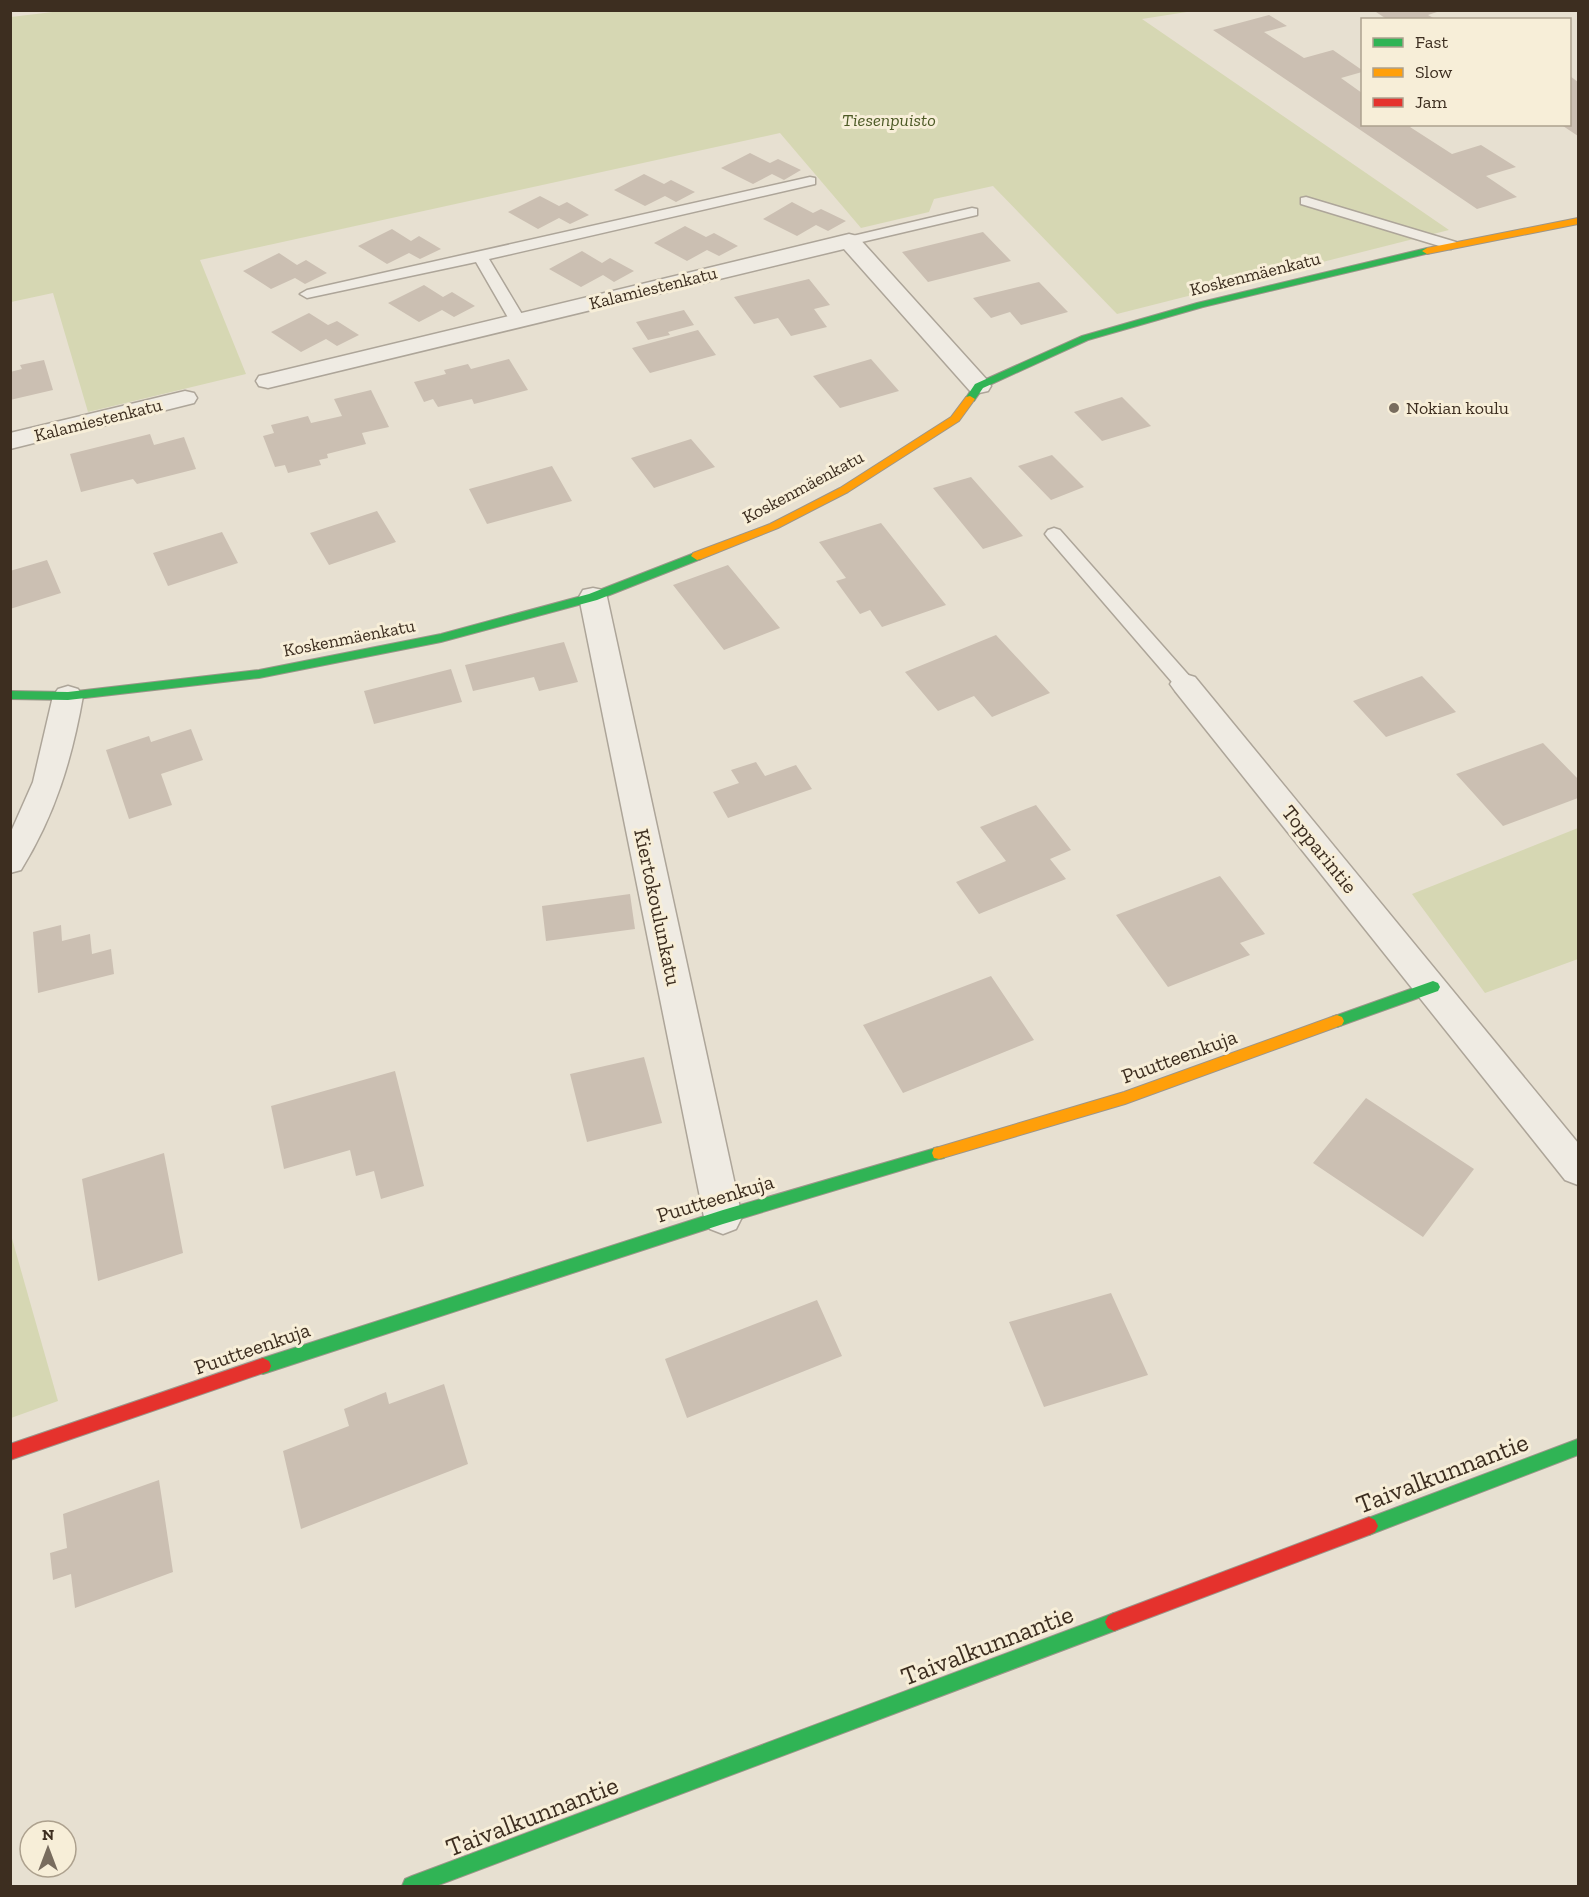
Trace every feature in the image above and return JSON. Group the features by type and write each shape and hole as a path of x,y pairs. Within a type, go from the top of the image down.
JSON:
{"street":[{"name":"Koskenmäenkatu","path":"10,695 68,696 259,674 441,638 593,597 774,526 844,490 955,419 979,386 1085,338 1200,305 1451,245 1578,220"},
{"name":"Kalamiestenkatu","path":"268,381 849,241"},
{"path":"849,241 979,386"},
{"name":"Kalamiestenkatu","path":"10,441 185,398"},
{"name":"Kiertokoulunkatu","path":"593,597 723,1217"},
{"name":"Topparintie","path":"1185,684 1433,987 1578,1169"},
{"path":"10,861 30,832 56,766 68,696"},
{"name":"Puutteenkuja","path":"10,1452 271,1363 723,1217 1125,1098 1433,987"},
{"name":"Taivalkunnantie","path":"412,1887 1578,1448"}],"lane":[{"path":"307,294 480,257 810,181"},
{"path":"1306,201 1451,245"},
{"path":"849,241 972,212"},
{"path":"480,257 518,321"},
{"name":"Topparintie","path":"1054,534 1185,684"}],"green space":[{"name":"Tiesenpuisto","path":"61,11 1193,11 1142,19 1449,230 1117,314 993,186 934,199 929,212 861,228 780,133 200,260 246,374 88,412 53,293 11,302 11,17"},
{"path":"1578,828 1578,959 1485,993 1412,894"},
{"path":"11,1235 58,1401 10,1418"}],"building":[{"path":"1373,10 1440,10 1428,15 1433,18 1385,18"},
{"path":"1269,15 1287,26 1264,32 1304,58 1333,50 1361,69 1361,72 1341,78 1361,92 1361,126 1412,126 1410,127 1452,154 1481,145 1516,167 1486,176 1517,197 1477,209 1213,30"},
{"path":"1571,77 1578,82 1578,136 1563,126 1571,126"},
{"path":"750,153 770,163 778,159 801,170 784,180 772,174 753,184 721,168"},
{"path":"644,174 664,184 671,180 695,192 676,202 665,196 645,206 614,190"},
{"path":"540,196 559,206 567,202 589,215 570,224 559,218 538,229 508,212"},
{"path":"792,202 813,213 821,209 846,221 828,231 816,225 797,236 763,219"},
{"path":"685,226 706,237 714,233 738,246 719,256 707,250 687,261 654,243"},
{"path":"392,229 411,241 419,236 441,249 420,259 409,253 387,264 358,246"},
{"path":"983,232 1011,261 928,282 902,252"},
{"path":"582,251 602,263 610,258 634,271 614,282 603,275 581,287 549,269"},
{"path":"279,253 297,265 306,260 327,273 305,284 295,278 271,289 243,271"},
{"path":"809,279 830,305 814,309 827,327 791,336 778,318 754,324 734,297"},
{"path":"1039,282 1068,312 1021,325 1010,312 991,318 973,298"},
{"path":"424,285 443,297 452,292 475,306 454,317 442,310 419,322 388,303"},
{"path":"684,310 694,325 668,332 670,335 648,340 636,322"},
{"path":"309,313 328,325 337,321 359,335 337,346 326,339 301,352 271,332"},
{"path":"698,330 716,355 650,373 632,348"},
{"path":"509,359 528,390 474,404 472,399 438,407 433,399 424,402 414,382 446,374 444,370 468,364 471,369"},
{"path":"871,359 899,391 840,408 813,376"},
{"path":"44,360 53,390 10,400 10,372 22,369 20,365"},
{"path":"371,390 389,427 362,433 366,444 327,454 328,458 319,460 321,465 288,473 285,465 275,467 263,436 274,433 271,425 308,416 311,423 342,416 334,399"},
{"path":"1122,397 1151,426 1102,441 1074,412"},
{"path":"150,434 154,445 184,437 196,469 137,484 133,479 81,492 70,454"},
{"path":"691,439 715,467 654,488 631,458"},
{"path":"1052,455 1084,487 1051,500 1018,466"},
{"path":"552,466 572,501 487,524 469,489"},
{"path":"971,477 1023,536 983,549 933,488"},
{"path":"377,511 396,542 329,565 310,533"},
{"path":"881,523 946,605 882,627 870,610 860,614 836,581 846,578 819,542"},
{"path":"222,532 238,563 168,586 153,553"},
{"path":"47,560 61,593 10,609 10,571"},
{"path":"728,565 780,628 724,650 673,585"},
{"path":"996,635 1050,693 992,717 974,696 938,711 905,672"},
{"path":"564,642 578,682 539,691 534,677 473,691 465,665"},
{"path":"451,669 462,702 374,724 364,691"},
{"path":"1422,676 1456,712 1386,737 1353,701"},
{"path":"191,729 203,760 161,774 172,805 129,819 106,750 149,736 151,742"},
{"path":"1543,743 1578,779 1578,798 1503,826 1456,774"},
{"path":"756,762 765,776 796,765 812,789 728,818 713,792 739,783 731,770"},
{"path":"1036,805 1071,850 1050,859 1066,879 979,914 956,882 1006,861 980,827"},
{"path":"1220,876 1265,934 1240,943 1250,955 1168,987 1116,915"},
{"path":"630,894 635,929 546,941 542,906"},
{"path":"61,925 62,941 90,934 92,954 111,949 114,974 38,993 33,932"},
{"path":"991,976 1034,1040 903,1093 863,1025"},
{"path":"644,1057 662,1123 587,1142 570,1074"},
{"path":"395,1071 424,1186 381,1199 374,1171 356,1176 350,1150 284,1169 271,1106"},
{"path":"1366,1098 1474,1169 1423,1237 1313,1163"},
{"path":"164,1153 183,1253 98,1281 82,1179"},
{"path":"1111,1293 1148,1375 1044,1407 1009,1322"},
{"path":"817,1300 842,1356 687,1418 665,1359"},
{"path":"444,1384 468,1464 301,1529 283,1451 349,1426 344,1409 386,1392 389,1404"},
{"path":"159,1480 173,1572 75,1608 71,1574 53,1580 50,1553 67,1548 63,1514"}],"traffic: fast":[{"path":"970,399 979,386 1085,338 1200,305 1427,251"},
{"path":"10,695 68,696 259,674 441,638 593,597 697,556"},
{"path":"1337,1021 1433,987"},
{"path":"263,1366 723,1217 939,1153"},
{"path":"1369,1526 1578,1447"},
{"path":"412,1886 1114,1622"}],"traffic: slow":[{"path":"1427,251 1578,221"},
{"path":"697,556 774,526 844,490 955,419 970,399"},
{"path":"939,1153 1125,1098 1337,1021"}],"traffic: jam":[{"path":"10,1452 263,1366"},
{"path":"1114,1622 1369,1526"}],"place":[{"name":"Nokian koulu","path":"1394,408"}]}
